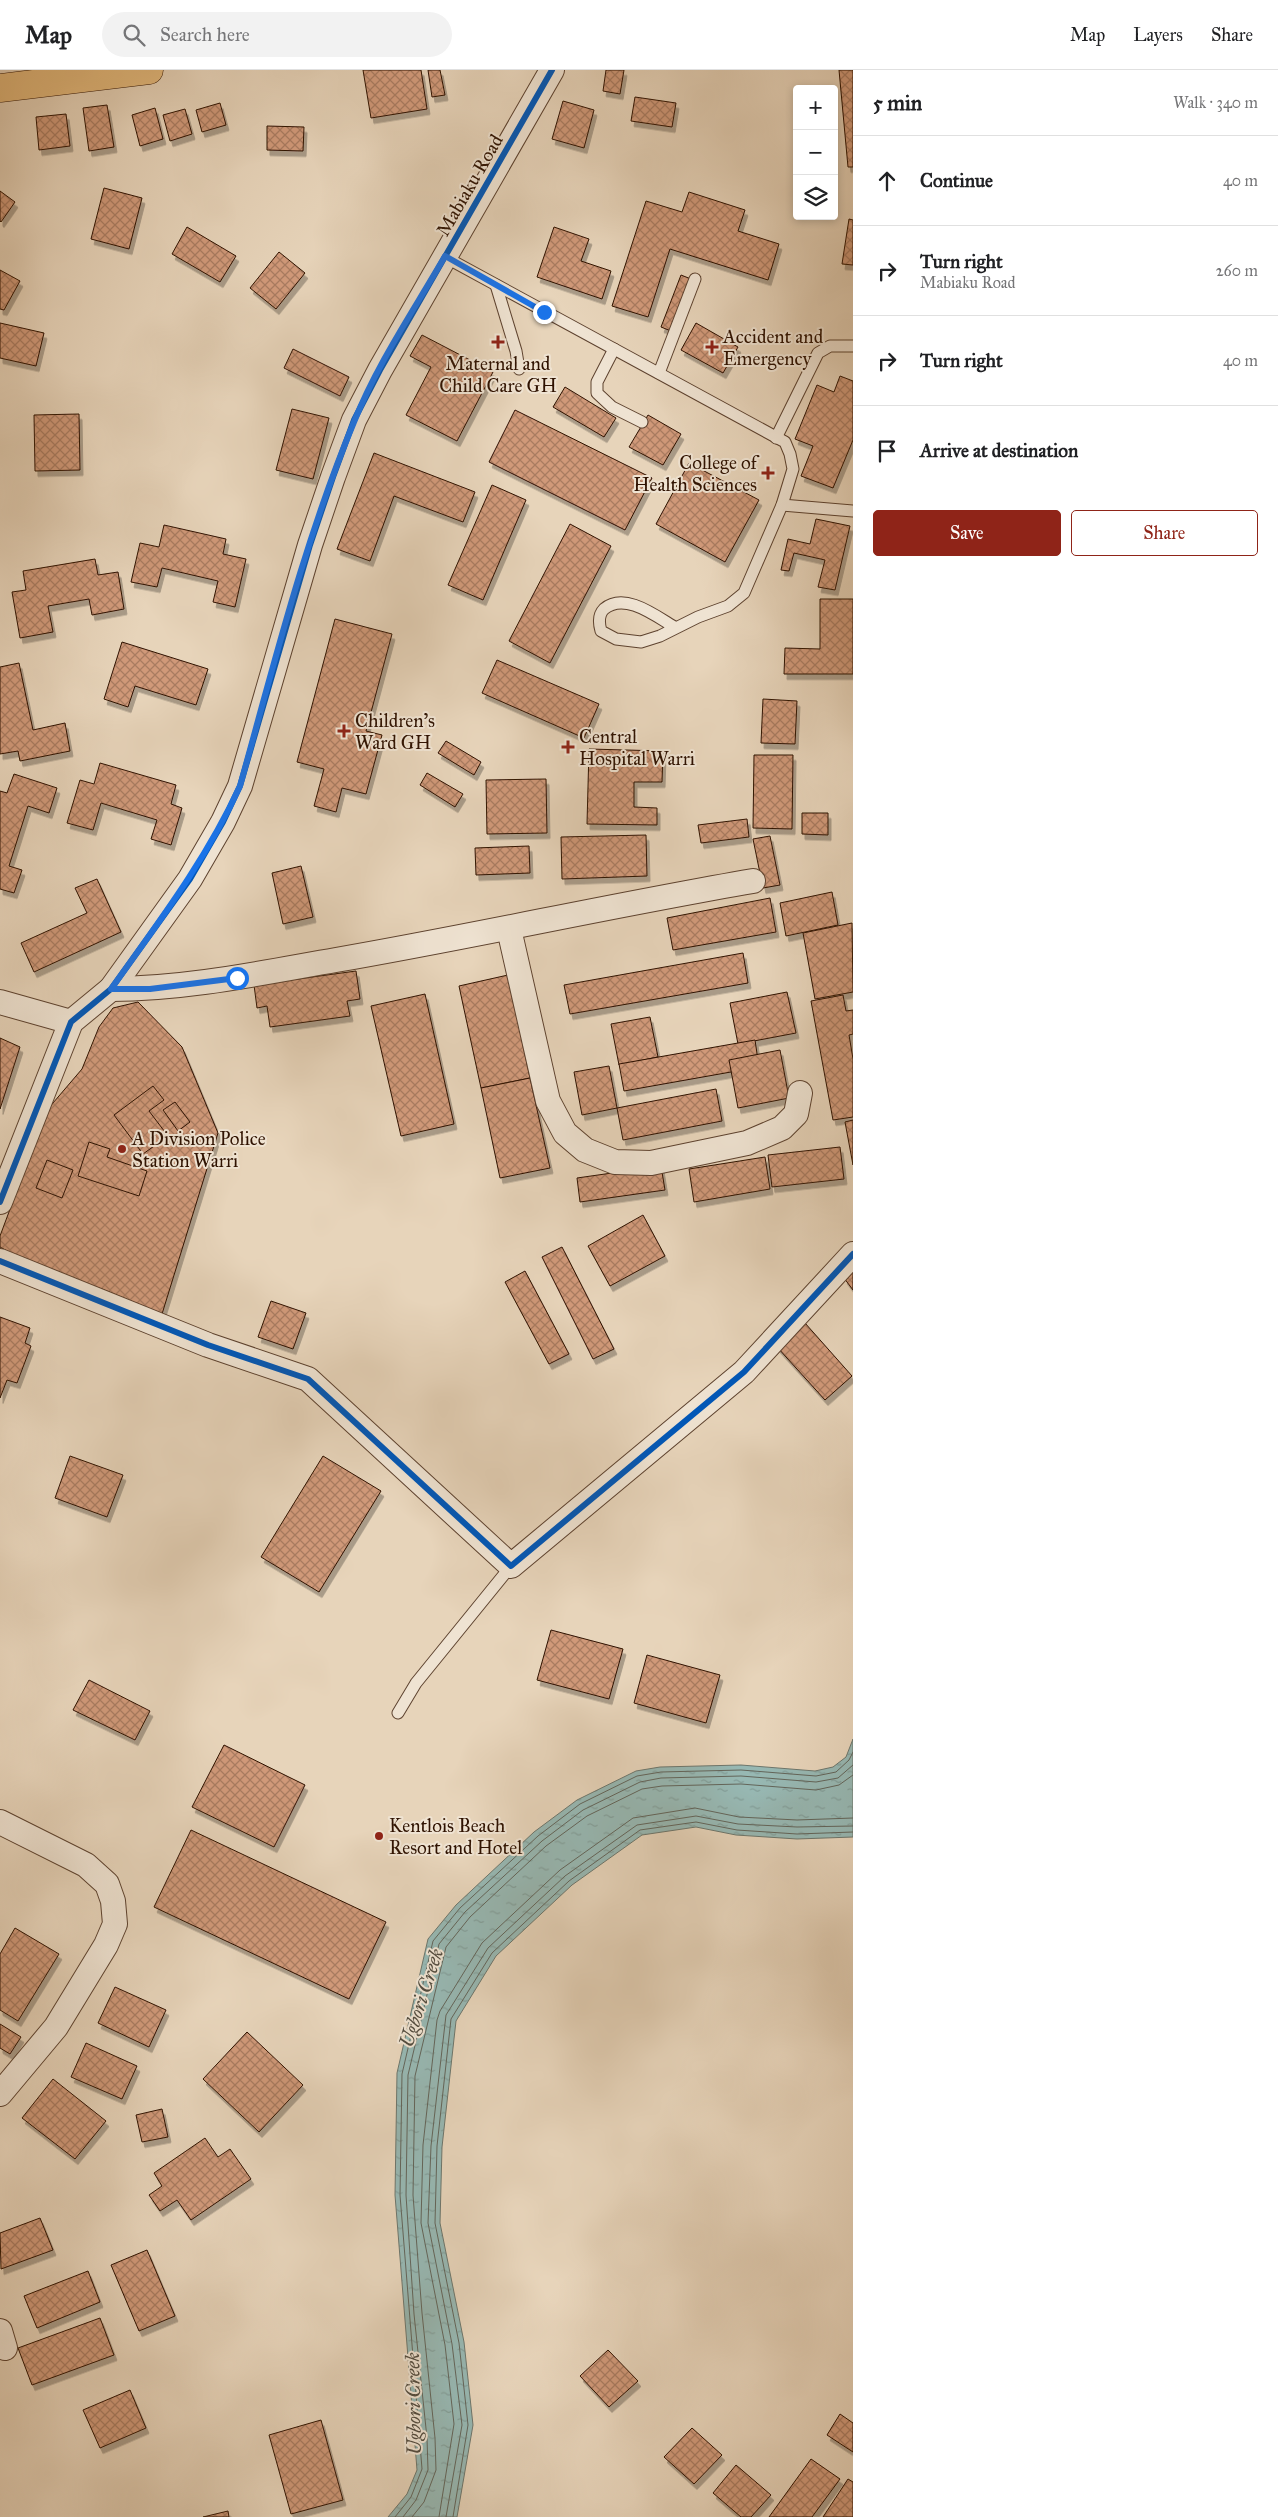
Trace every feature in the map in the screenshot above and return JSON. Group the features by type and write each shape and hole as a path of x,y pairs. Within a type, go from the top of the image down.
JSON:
{"main road":[{"path":"0,88 149,70"}],"street":[{"name":"Mabiaku Road","path":"0,1202 71,1022 111,989 190,879 232,804 240,786 310,545 354,420 380,370 552,70"},
{"path":"111,989 150,989 237,978 752,881"},
{"path":"509,928 548,1101 564,1134 585,1150 615,1162 651,1163 747,1143 782,1128 796,1114 800,1093"},
{"path":"0,1002 71,1022"},
{"path":"0,1261 208,1345 308,1379 511,1566 744,1372 853,1254"},
{"path":"0,1822 86,1865 107,1884 113,1901 114,1924 106,1945 56,2027 0,2094"}],"lane":[{"path":"445,256 784,442 790,454 793,469 782,505 744,594 728,606 698,617 676,628 641,642 616,639 601,631 598,622 602,610 615,603 629,603 676,628"},
{"path":"659,373 695,279"},
{"path":"496,285 516,352 519,369"},
{"path":"776,438 818,353 830,346 853,346"},
{"path":"614,349 597,382 597,393 612,407 642,422"},
{"path":"782,505 853,511"},
{"path":"398,1713 416,1683 511,1566"}],"water":[{"name":"Ugbori Creek","path":"853,1739 853,1837 797,1839 736,1835 696,1827 642,1835 572,1885 496,1956 456,2021 442,2147 440,2223 464,2342 473,2425 457,2517 388,2517 407,2494 417,2470 395,2195 397,2073 428,1939 456,1905 534,1832 577,1800 636,1771 660,1767 741,1765 815,1771 833,1767 846,1757"}],"building":[{"path":"363,70 421,70 427,109 371,118"},
{"path":"428,70 440,70 445,95 432,97"},
{"path":"606,70 624,70 620,94 603,91"},
{"path":"839,70 853,70 853,167 848,167"},
{"path":"635,97 676,103 672,127 631,121"},
{"path":"563,101 594,110 584,148 552,139"},
{"path":"220,103 226,125 202,132 196,110"},
{"path":"107,105 114,147 89,151 83,108"},
{"path":"155,108 163,139 140,146 132,115"},
{"path":"185,109 192,134 170,141 163,115"},
{"path":"66,114 70,146 39,150 36,117"},
{"path":"267,126 304,127 303,151 267,150"},
{"path":"104,188 142,198 129,249 91,239"},
{"path":"0,191 15,202 1,222 0,221"},
{"path":"689,192 745,210 738,231 779,244 768,280 670,249 648,317 612,306 646,201 682,212"},
{"path":"849,219 853,220 853,265 842,264"},
{"path":"187,227 236,256 220,282 172,254"},
{"path":"554,227 589,239 581,261 611,271 602,299 537,277"},
{"path":"279,252 305,273 276,309 250,288"},
{"path":"0,270 20,281 4,310 0,309"},
{"path":"681,275 691,279 671,331 661,327"},
{"path":"0,323 44,333 36,366 0,358"},
{"path":"696,323 738,347 723,373 681,350"},
{"path":"422,335 493,372 457,441 406,415 431,367 410,356"},
{"path":"293,349 349,377 340,396 284,368"},
{"path":"840,376 853,381 853,440 833,488 801,476 813,446 795,439 817,385 834,392"},
{"path":"565,387 616,418 604,437 553,407"},
{"path":"292,409 329,418 313,479 276,470"},
{"path":"515,410 652,478 625,530 489,462"},
{"path":"79,414 80,470 35,471 34,415"},
{"path":"648,415 681,434 663,465 629,447"},
{"path":"374,453 475,492 463,522 394,496 370,561 337,549"},
{"path":"689,463 759,500 725,562 656,524"},
{"path":"492,485 526,500 483,600 448,585"},
{"path":"816,519 850,526 835,590 818,587 825,560 794,553 789,571 781,570 788,539 810,544"},
{"path":"570,524 611,546 550,663 509,641"},
{"path":"164,525 226,539 223,554 246,559 235,607 213,602 218,581 162,568 157,587 131,582 140,543 159,547"},
{"path":"95,559 98,575 118,572 124,609 92,615 89,599 48,606 53,632 20,638 12,592 26,590 23,571"},
{"path":"820,599 853,599 853,674 784,674 785,648 820,649"},
{"path":"335,619 392,634 366,731 382,735 366,794 342,788 336,812 314,806 324,769 297,762"},
{"path":"122,642 208,669 196,705 135,686 128,707 104,699"},
{"path":"497,660 599,704 584,738 482,693"},
{"path":"19,663 33,730 65,723 70,751 20,761 18,751 0,754 0,667"},
{"path":"763,699 797,701 795,744 761,743"},
{"path":"446,741 481,762 474,775 438,753"},
{"path":"589,749 663,751 662,782 634,782 634,807 657,808 657,825 587,824"},
{"path":"754,755 793,755 792,829 753,828"},
{"path":"100,763 176,785 171,804 182,808 171,845 151,839 157,820 101,803 93,830 67,823 80,780 94,784"},
{"path":"427,773 463,794 455,807 420,785"},
{"path":"14,774 57,788 49,813 28,806 9,866 22,870 14,893 0,889 0,791 7,793"},
{"path":"546,779 547,833 487,834 486,780"},
{"path":"802,813 828,813 828,835 802,834"},
{"path":"747,819 749,837 701,843 698,825"},
{"path":"646,835 647,876 562,879 561,837"},
{"path":"770,836 780,885 763,888 753,839"},
{"path":"529,846 530,873 476,875 475,848"},
{"path":"301,866 313,917 283,924 272,873"},
{"path":"97,879 121,932 34,972 21,943 87,913 75,888"},
{"path":"832,892 838,925 786,936 780,903"},
{"path":"770,898 776,932 673,950 667,918"},
{"path":"852,923 853,992 815,999 803,933"},
{"path":"743,953 748,983 570,1014 564,985"},
{"path":"356,971 360,999 347,1001 350,1016 270,1027 267,1006 257,1008 254,985"},
{"path":"508,975 530,1078 481,1088 459,986"},
{"path":"787,992 796,1033 738,1044 730,1003"},
{"path":"425,994 454,1124 401,1136 371,1006"},
{"path":"843,995 846,1011 853,1010 853,1034 849,1035 853,1059 853,1117 833,1120 811,1001"},
{"name":"A Division Police Station Warri","path":"138,1002 182,1047 218,1133 162,1314 102,1289 34,1266 0,1247 0,1236 47,1110 82,1069 99,1027 113,1008"},
{"path":"650,1017 658,1057 619,1065 611,1024"},
{"path":"0,1038 20,1047 0,1109"},
{"path":"755,1040 759,1067 624,1091 619,1064"},
{"path":"780,1050 789,1098 738,1108 729,1060"},
{"path":"609,1066 617,1108 582,1115 574,1072"},
{"path":"530,1078 550,1168 500,1178 481,1088"},
{"path":"153,1086 164,1100 149,1111 168,1136 143,1154 114,1115"},
{"path":"716,1089 722,1121 623,1140 617,1108"},
{"path":"175,1102 190,1122 178,1131 163,1110"},
{"path":"853,1120 853,1165 845,1122"},
{"path":"89,1142 110,1149 107,1157 147,1171 139,1196 78,1176"},
{"path":"840,1147 844,1179 772,1187 768,1155"},
{"path":"765,1157 770,1189 694,1202 689,1169"},
{"path":"47,1160 73,1170 62,1198 36,1188"},
{"path":"661,1166 665,1190 580,1202 577,1178"},
{"path":"643,1215 665,1256 610,1286 588,1246"},
{"path":"562,1247 614,1349 593,1359 542,1257"},
{"path":"525,1271 569,1354 549,1364 505,1282"},
{"path":"853,1271 853,1290 844,1278"},
{"path":"271,1301 306,1313 293,1349 258,1337"},
{"path":"0,1317 30,1328 25,1343 31,1346 17,1383 7,1380 0,1398"},
{"path":"805,1323 852,1376 825,1400 777,1347"},
{"path":"70,1456 123,1475 107,1517 55,1498"},
{"path":"323,1456 381,1491 319,1592 261,1557"},
{"path":"551,1630 623,1649 609,1699 537,1680"},
{"path":"647,1655 720,1675 706,1723 634,1703"},
{"path":"89,1680 150,1711 135,1740 73,1710"},
{"path":"224,1745 305,1785 274,1847 192,1807"},
{"path":"191,1830 386,1922 349,1999 154,1907"},
{"path":"15,1928 59,1954 18,2021 0,2010 0,1954"},
{"path":"115,1987 166,2010 149,2047 98,2023"},
{"path":"0,2024 21,2037 10,2054 0,2048"},
{"path":"247,2032 303,2085 259,2132 203,2079"},
{"path":"86,2043 137,2066 122,2099 71,2077"},
{"path":"53,2079 106,2121 75,2159 22,2118"},
{"path":"162,2109 168,2137 142,2142 136,2115"},
{"path":"205,2138 218,2157 230,2149 251,2179 191,2220 177,2200 160,2211 149,2195 162,2186 154,2173"},
{"path":"40,2218 53,2250 1,2269 0,2233"},
{"path":"147,2250 175,2316 139,2331 111,2265"},
{"path":"88,2271 100,2302 37,2328 24,2296"},
{"path":"100,2318 114,2355 32,2385 18,2348"},
{"path":"608,2350 638,2381 609,2407 580,2376"},
{"path":"130,2390 146,2428 100,2448 83,2410"},
{"path":"840,2414 853,2423 853,2452 827,2435"},
{"path":"321,2420 343,2500 291,2514 269,2435"},
{"path":"692,2428 722,2455 694,2484 664,2457"},
{"path":"811,2459 840,2479 812,2517 769,2517"},
{"path":"736,2465 771,2495 751,2517 741,2517 713,2493"},
{"path":"848,2479 853,2482 853,2517 823,2517"},
{"path":"228,2511 229,2517 203,2517"}],"cycle path":[{"path":"0,1202 71,1022 111,989 190,879 223,822 240,786 310,545 354,420 380,370 552,70"},
{"path":"0,1261 208,1345 308,1379 511,1566 744,1372 853,1254"}],"place":[{"name":"Maternal and Child Care GH","path":"498,342"},
{"name":"Accident and Emergency","path":"712,347"},
{"name":"College of Health Sciences","path":"768,473"},
{"name":"Children's Ward GH","path":"344,731"},
{"name":"Central Hospital Warri","path":"568,747"},
{"name":"A Division Police Station Warri","path":"122,1149"},
{"name":"Kentlois Beach Resort and Hotel","path":"379,1836"}],"route":[{"path":"237,978 150,989 111,989 190,879 223,822 240,786 310,545 332,477 354,420 380,370 445,256 544,312"}]}
